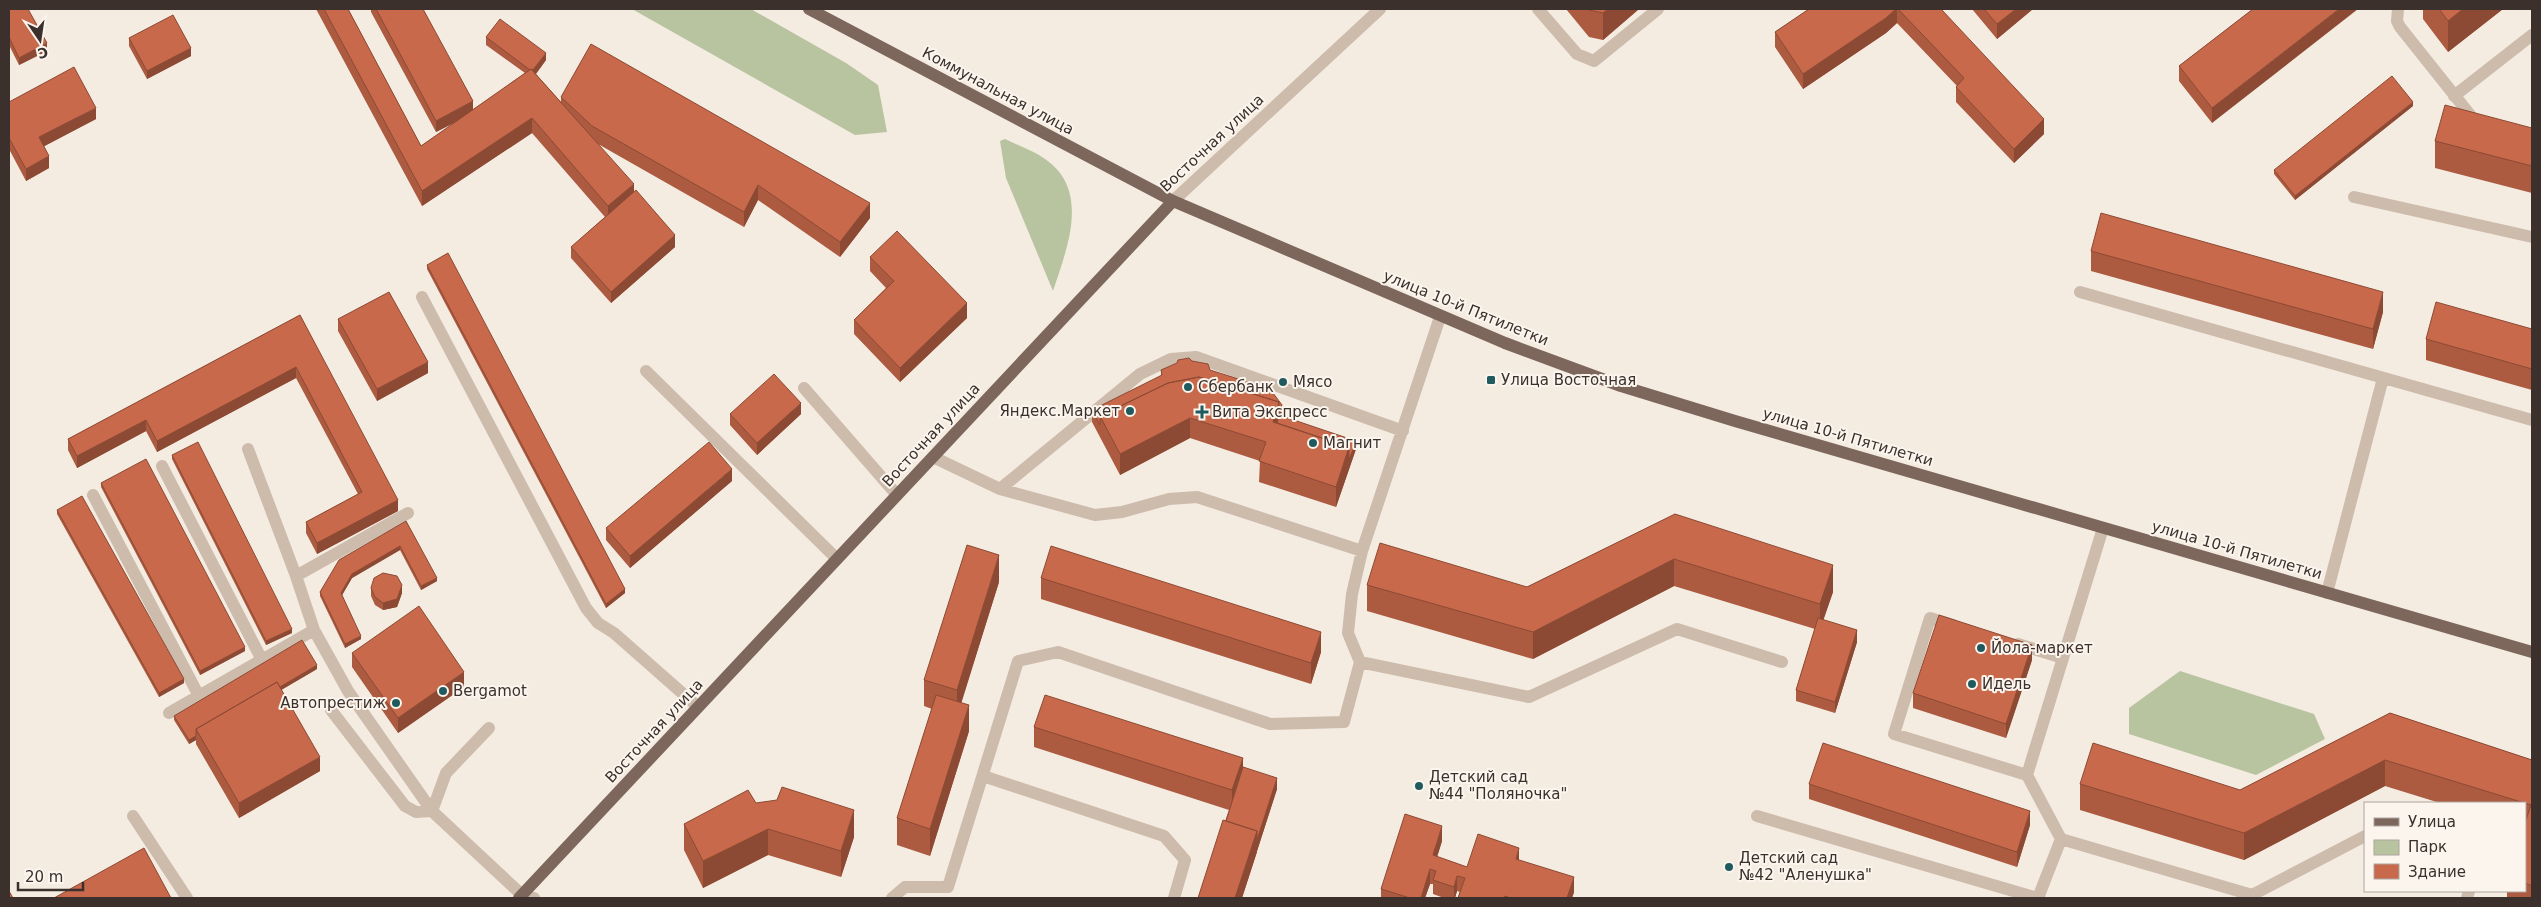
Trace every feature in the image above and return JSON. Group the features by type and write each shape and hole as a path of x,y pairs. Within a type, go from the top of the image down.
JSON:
{"main road":[{"name":"Коммунальная улица","path":"809,9 1173,201"},
{"name":"улица 10-й Пятилетки","path":"1173,201 1440,317 1621,386 2532,652"},
{"name":"Восточная улица","path":"525,897 698,707 1173,201"}],"street":[{"name":"Восточная улица","path":"1173,201 1380,9"},
{"path":"1538,9 1577,54 1594,61 1658,9"},
{"path":"2398,9 2400,27 2470,117 2487,127"},
{"path":"2454,96 2532,35"},
{"path":"2354,197 2532,237"},
{"path":"2080,292 2532,420"},
{"path":"422,297 586,608 598,623 614,633 698,707"},
{"path":"892,898 905,888 948,887 1018,661 1058,652 1270,724 1344,722 1360,662 1348,633 1352,594 1362,551 1440,317"},
{"path":"1000,489 1140,374 1171,359 1196,357 1402,431"},
{"path":"646,371 837,559"},
{"path":"2327,593 2383,378"},
{"path":"804,388 897,495"},
{"path":"248,448 314,630 348,691 432,810 525,897"},
{"path":"933,457 1000,489 1095,515 1122,512 1169,499 1197,497 1362,551"},
{"path":"162,466 262,660"},
{"path":"93,495 199,696"},
{"path":"296,576 408,513"},
{"path":"2027,775 2103,528"},
{"path":"1968,629 1930,618 1894,734 2027,775 2061,839 2252,895 2364,837"},
{"path":"1360,662 1529,697 1677,629 1782,662"},
{"path":"169,713 314,630"},
{"path":"2006,641 2063,658"},
{"path":"331,710 405,806 416,812 432,810"},
{"path":"432,810 446,773 489,728"},
{"path":"983,776 1164,836 1185,860 1174,898"},
{"path":"133,816 187,898"},
{"path":"1757,816 2037,898 2061,839"}],"green space":[{"path":"632,9 751,9 846,63 878,85 887,132 855,135"},
{"path":"1005,139 1044,158 1061,175 1069,190 1072,206 1071,223 1064,258 1053,291 1006,178 1000,141"},
{"path":"2180,671 2314,714 2325,739 2256,775 2129,734 2129,708"}],"building":[{"path":"9,9 28,9 47,43 19,58 9,37"},
{"path":"324,9 348,9 421,146 531,69 634,184 608,206 532,118 422,191"},
{"path":"376,9 423,9 473,101 436,121"},
{"path":"1588,9 1608,9 1603,13"},
{"path":"1809,9 1896,9 1886,18 1803,74 1775,32"},
{"path":"1898,9 1941,9 2044,119 2014,149 1956,87 1964,78"},
{"path":"1984,9 2016,9 1997,24"},
{"path":"2253,9 2339,9 2212,108 2179,66"},
{"path":"2439,9 2463,9 2448,21"},
{"path":"173,15 191,48 147,71 129,38"},
{"path":"500,19 546,53 533,70 530,70 486,37"},
{"path":"591,44 870,203 840,242 758,185 744,212 592,126 561,97"},
{"path":"74,67 96,108 39,137 49,156 26,169 9,138 9,102"},
{"path":"2392,76 2413,102 2295,196 2274,170"},
{"path":"2445,105 2532,128 2532,166 2435,141"},
{"path":"636,190 675,235 611,292 571,247"},
{"path":"2101,213 2383,292 2373,329 2091,251"},
{"path":"897,231 967,303 900,368 854,320 894,281 870,257"},
{"path":"448,253 625,589 606,604 427,265"},
{"path":"389,292 428,362 377,389 338,319"},
{"path":"2436,302 2532,329 2532,369 2426,339"},
{"path":"300,315 398,500 317,543 306,522 362,492 296,367 157,441 146,420 77,456 68,439"},
{"path":"1189,358 1192,361 1208,364 1210,370 1270,389 1282,405 1279,412 1279,402 1199,377 1168,383 1100,416 1100,425 1092,410 1162,375 1161,370 1177,363 1178,360"},
{"path":"774,374 801,403 757,443 730,414"},
{"path":"1199,377 1279,402 1273,422 1349,447 1336,487 1259,461 1266,442 1190,418 1120,454 1100,416 1168,383"},
{"path":"1279,415 1356,441 1349,460 1349,447 1277,423"},
{"path":"198,442 292,629 266,641 172,455"},
{"path":"709,442 732,469 630,556 606,528"},
{"path":"146,459 245,647 200,671 101,483"},
{"path":"82,496 184,679 159,693 57,510"},
{"path":"1675,514 1833,565 1820,604 1674,559 1533,632 1367,585 1380,543 1527,587"},
{"path":"406,521 437,578 421,586 400,546 352,574 341,593 361,636 345,644 320,592 339,560"},
{"path":"967,545 999,555 957,690 924,680"},
{"path":"1051,546 1321,632 1311,663 1041,578"},
{"path":"383,573 397,576 402,585 397,599 383,603 375,597 371,588 374,578"},
{"path":"419,606 464,672 398,718 352,653"},
{"name":"Идель","path":"1939,615 2032,645 2006,724 1913,693"},
{"path":"1818,618 1857,630 1835,702 1796,690"},
{"path":"302,640 317,665 280,687 277,682 196,729 196,736 189,740 174,716"},
{"path":"277,682 320,757 239,803 196,729"},
{"path":"936,695 969,705 930,829 897,818"},
{"path":"1045,695 1243,758 1232,790 1034,727"},
{"path":"2390,713 2532,760 2531,805 2385,760 2244,833 2080,784 2093,743 2240,790"},
{"path":"1823,743 2030,811 2017,852 1809,784"},
{"path":"1243,767 1277,778 1257,840 1257,831 1226,821"},
{"path":"782,787 854,810 841,851 768,829 703,861 684,824 748,790 756,803 777,800"},
{"path":"2532,805 2532,886 2526,883 2526,820"},
{"path":"1405,814 1442,826 1433,855 1467,867 1478,834 1519,848 1516,859 1574,877 1567,898 1511,898 1505,896 1504,898 1458,898 1465,878 1457,876 1454,887 1433,880 1436,871 1430,869 1421,898 1410,898 1381,889"},
{"path":"1223,820 1257,831 1235,898 1198,898"},
{"path":"144,848 171,898 54,898"}],"place":[{"name":"Улица Восточная","path":"1491,380"},
{"name":"Мясо","path":"1283,382"},
{"name":"Сбербанк","path":"1188,387"},
{"name":"Яндекс.Маркет","path":"1130,411"},
{"name":"Вита Экспресс","path":"1202,412"},
{"name":"Магнит","path":"1313,443"},
{"name":"Йола-маркет","path":"1981,648"},
{"name":"Идель","path":"1972,684"},
{"name":"Bergamot","path":"443,691"},
{"name":"Автопрестиж","path":"396,703"},
{"name":"Детский сад №44 \"Поляночка\"","path":"1419,786"},
{"name":"Детский сад №42 \"Аленушка\"","path":"1729,867"}]}
